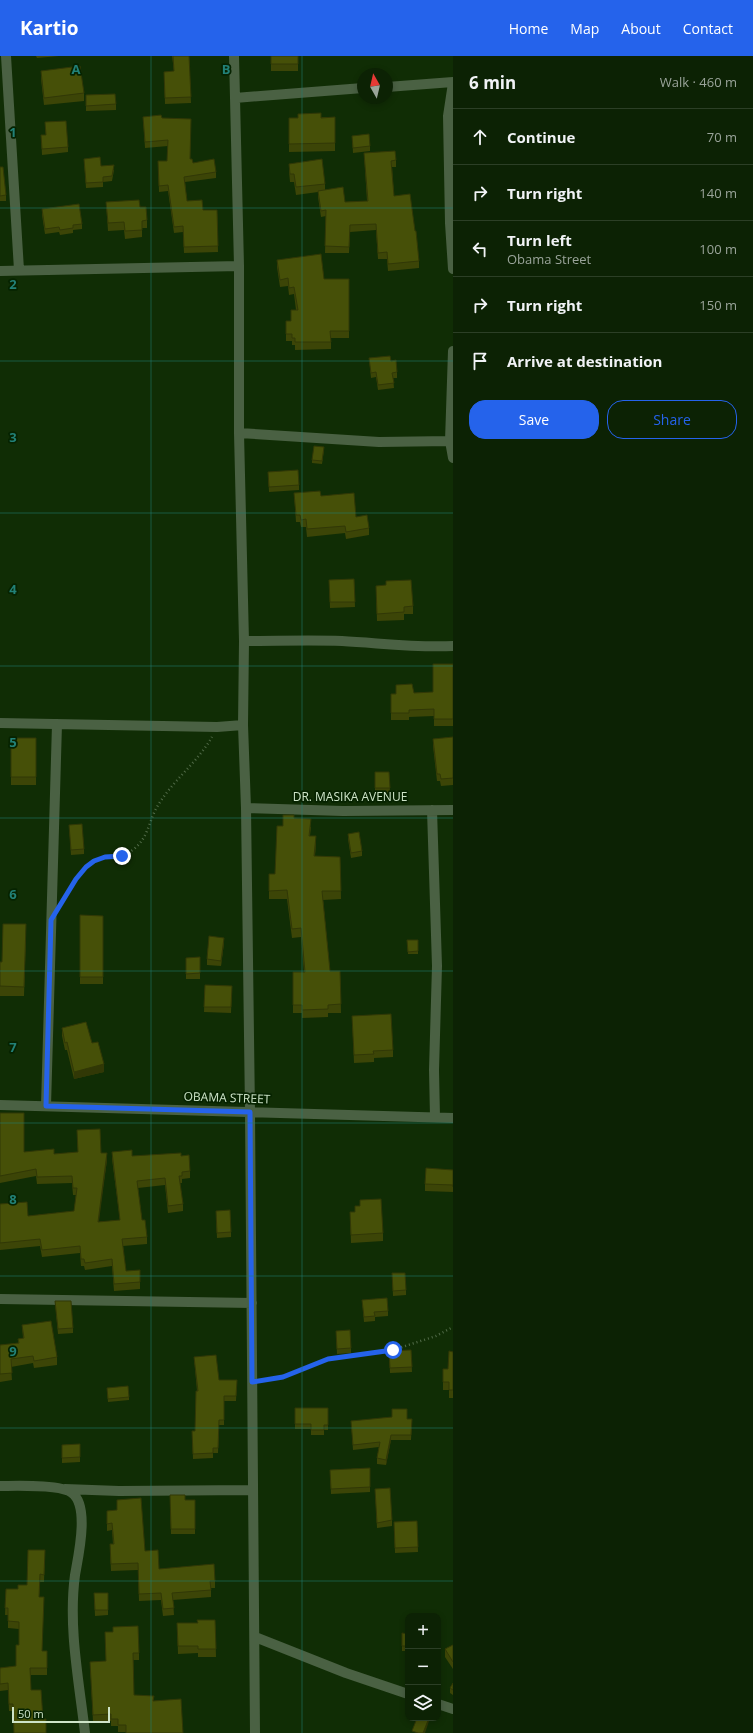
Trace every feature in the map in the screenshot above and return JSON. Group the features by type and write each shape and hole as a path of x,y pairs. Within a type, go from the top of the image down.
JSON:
{"street":[{"path":"6,56 4,71 19,270"},
{"path":"234,56 239,266 239,433 244,642 243,725 246,808 250,1112 255,1733"},
{"path":"393,87 453,83 448,116 450,223 453,269"},
{"path":"235,98 357,88"},
{"path":"0,271 239,266"},
{"path":"453,351 450,440 453,458"},
{"path":"239,433 379,442 450,440"},
{"path":"244,642 342,641 406,646 453,646"},
{"path":"0,723 217,727 243,725"},
{"path":"46,1106 57,724"},
{"name":"DR. MASIKA AVENUE","path":"246,808 343,811 453,810"},
{"path":"432,810 437,966 434,1070 435,1117"},
{"name":"OBAMA STREET","path":"0,1105 453,1118"},
{"path":"0,1299 252,1303"},
{"path":"0,1486 119,1491 252,1490"},
{"path":"61,1489 72,1493 79,1503 82,1527 72,1604 85,1733"},
{"path":"255,1637 405,1693"},
{"path":"441,1705 453,1709"}],"path":[{"path":"63,900 76,879 86,867 94,861 105,857 122,856 134,849 144,839 161,802 169,789 196,760 217,727"},
{"path":"252,1382 283,1377 328,1359 393,1350 436,1336 453,1327"}],"building":[{"path":"173,56 189,56 191,97 165,98 164,72 174,71"},
{"path":"271,56 298,56 298,64 271,64"},
{"path":"80,66 84,93 44,98 41,71"},
{"path":"115,94 116,104 86,106 86,95"},
{"path":"321,113 321,118 335,117 335,143 289,144 289,118 298,118 298,114"},
{"path":"161,115 162,118 191,119 190,159 192,159 193,163 214,159 216,172 184,177 187,201 202,200 203,210 217,210 218,246 184,247 183,226 174,227 168,185 159,186 158,161 167,161 168,140 145,142 143,117"},
{"path":"66,121 68,147 42,149 41,135 46,135 45,122"},
{"path":"369,134 370,146 353,148 352,136"},
{"path":"395,151 396,160 391,161 394,196 410,194 419,261 388,264 387,252 378,253 376,224 350,225 349,247 325,246 326,210 321,211 318,191 343,187 345,202 368,201 364,153"},
{"path":"100,157 101,166 114,165 112,176 103,177 103,182 86,183 84,159"},
{"path":"322,159 325,184 296,187 294,174 290,174 289,164"},
{"path":"0,167 3,167 6,195 0,196"},
{"path":"139,200 140,207 146,207 147,220 142,221 142,230 125,231 124,222 108,223 106,202"},
{"path":"79,204 82,224 73,225 73,228 60,230 59,227 45,229 42,209"},
{"path":"321,254 324,279 349,279 349,331 330,331 331,342 295,342 295,338 292,338 292,334 286,334 286,321 291,321 291,310 298,310 294,287 289,288 288,278 280,280 277,260"},
{"path":"390,356 391,361 396,360 397,372 392,373 394,383 378,385 376,372 371,373 369,358"},
{"path":"314,446 324,447 322,461 312,460"},
{"path":"298,470 299,485 269,487 268,472"},
{"path":"320,491 321,496 354,493 356,517 367,515 369,528 346,532 345,526 307,529 306,519 301,520 300,515 296,515 294,493"},
{"path":"354,579 355,602 330,602 329,580"},
{"path":"411,580 413,606 404,607 404,612 377,614 376,586 386,585 386,581"},
{"path":"433,664 453,664 453,719 434,719 434,709 409,710 409,713 391,713 391,694 396,694 396,685 412,684 414,693 433,692"},
{"path":"453,737 453,778 441,779 440,774 437,774 433,739"},
{"path":"11,738 36,738 36,777 11,777"},
{"path":"375,772 389,772 390,788 375,788"},
{"path":"283,815 294,815 294,818 311,819 309,836 316,836 314,856 340,857 341,891 322,891 330,971 340,971 341,1004 328,1005 328,1009 302,1010 302,1005 293,1005 293,972 305,972 301,928 292,929 287,890 269,891 269,874 275,874 277,826 283,826"},
{"path":"82,824 84,849 71,850 69,825"},
{"path":"359,832 362,851 351,853 348,834"},
{"path":"80,915 103,916 103,977 80,977"},
{"path":"3,924 26,924 24,987 0,986"},
{"path":"209,936 224,938 221,961 207,959"},
{"path":"407,940 418,940 418,951 408,952"},
{"path":"200,957 200,973 186,974 186,958"},
{"path":"205,985 232,986 231,1007 204,1007"},
{"path":"391,1014 393,1050 373,1051 374,1054 354,1055 352,1016"},
{"path":"86,1022 92,1043 98,1042 104,1064 74,1072 62,1028"},
{"path":"0,1113 24,1113 24,1152 54,1149 54,1154 78,1152 77,1130 100,1129 101,1153 107,1153 98,1222 120,1220 112,1152 132,1150 132,1156 181,1153 181,1156 189,1155 190,1171 182,1172 182,1176 179,1176 183,1204 168,1206 165,1178 137,1181 142,1220 145,1220 147,1237 122,1239 126,1271 140,1270 140,1282 114,1284 112,1259 85,1263 84,1259 81,1259 80,1246 42,1250 40,1239 0,1243 0,1204 27,1202 28,1216 74,1211 77,1188 73,1188 72,1176 37,1177 36,1169 0,1176"},
{"path":"426,1168 453,1170 453,1185 425,1184"},
{"path":"381,1199 383,1233 351,1235 350,1212 355,1212 355,1206 360,1206 360,1200"},
{"path":"230,1210 231,1232 217,1233 216,1211"},
{"path":"392,1273 405,1273 406,1290 393,1291"},
{"path":"387,1298 388,1311 374,1312 375,1316 364,1317 362,1300"},
{"path":"55,1301 71,1301 73,1328 58,1329"},
{"path":"51,1321 57,1357 34,1361 33,1356 11,1359 12,1373 0,1374 0,1345 19,1343 18,1339 24,1338 22,1325"},
{"path":"350,1330 351,1348 337,1349 336,1331"},
{"path":"411,1350 412,1367 390,1368 389,1351"},
{"path":"449,1351 453,1352 453,1390 449,1390 449,1382 443,1382 443,1369 448,1369"},
{"path":"216,1355 219,1380 237,1380 236,1396 224,1396 224,1420 219,1420 218,1448 213,1448 213,1453 193,1454 192,1431 195,1431 196,1391 198,1391 194,1357"},
{"path":"128,1386 129,1397 108,1399 107,1388"},
{"path":"295,1408 328,1408 328,1425 324,1425 324,1430 311,1430 311,1424 295,1424"},
{"path":"392,1409 407,1409 407,1419 412,1419 411,1435 391,1435 386,1460 377,1458 380,1442 353,1445 351,1421 392,1417"},
{"path":"80,1444 80,1457 62,1458 62,1445"},
{"path":"370,1468 370,1487 331,1489 330,1470"},
{"path":"390,1488 392,1520 377,1523 375,1489"},
{"path":"170,1495 185,1495 185,1500 195,1500 195,1529 171,1529"},
{"path":"141,1498 145,1551 158,1550 159,1569 214,1564 215,1581 210,1581 211,1590 172,1593 174,1608 163,1609 161,1593 139,1594 138,1563 111,1564 110,1544 114,1544 112,1523 107,1524 107,1511 117,1510 117,1500"},
{"path":"417,1521 418,1547 395,1548 394,1522"},
{"path":"28,1550 45,1550 44,1575 40,1574 39,1597 44,1597 42,1651 47,1651 47,1668 30,1668 31,1690 41,1690 43,1719 46,1719 46,1733 14,1733 13,1704 9,1704 8,1683 0,1684 0,1668 16,1666 16,1645 19,1645 19,1622 8,1621 8,1608 5,1608 6,1589 18,1589 18,1585 27,1585"},
{"path":"94,1593 108,1593 108,1610 95,1610"},
{"path":"197,1620 215,1620 216,1649 198,1649 198,1646 178,1646 177,1623 198,1623"},
{"path":"138,1626 139,1653 133,1653 134,1695 154,1696 153,1701 181,1699 183,1733 126,1733 126,1725 118,1725 118,1719 111,1719 111,1714 93,1715 90,1662 106,1661 105,1632 113,1632 113,1627"},
{"path":"402,1633 405,1634 405,1646 402,1646"},
{"path":"453,1645 453,1662 445,1649"},
{"path":"453,1683 453,1690 450,1688"},
{"path":"416,1721 428,1721 423,1733 412,1731"}],"route":[{"path":"122,856 105,857 94,861 86,867 76,879 51,920 46,1106 250,1112 252,1382 283,1377 328,1359 393,1350"}]}
